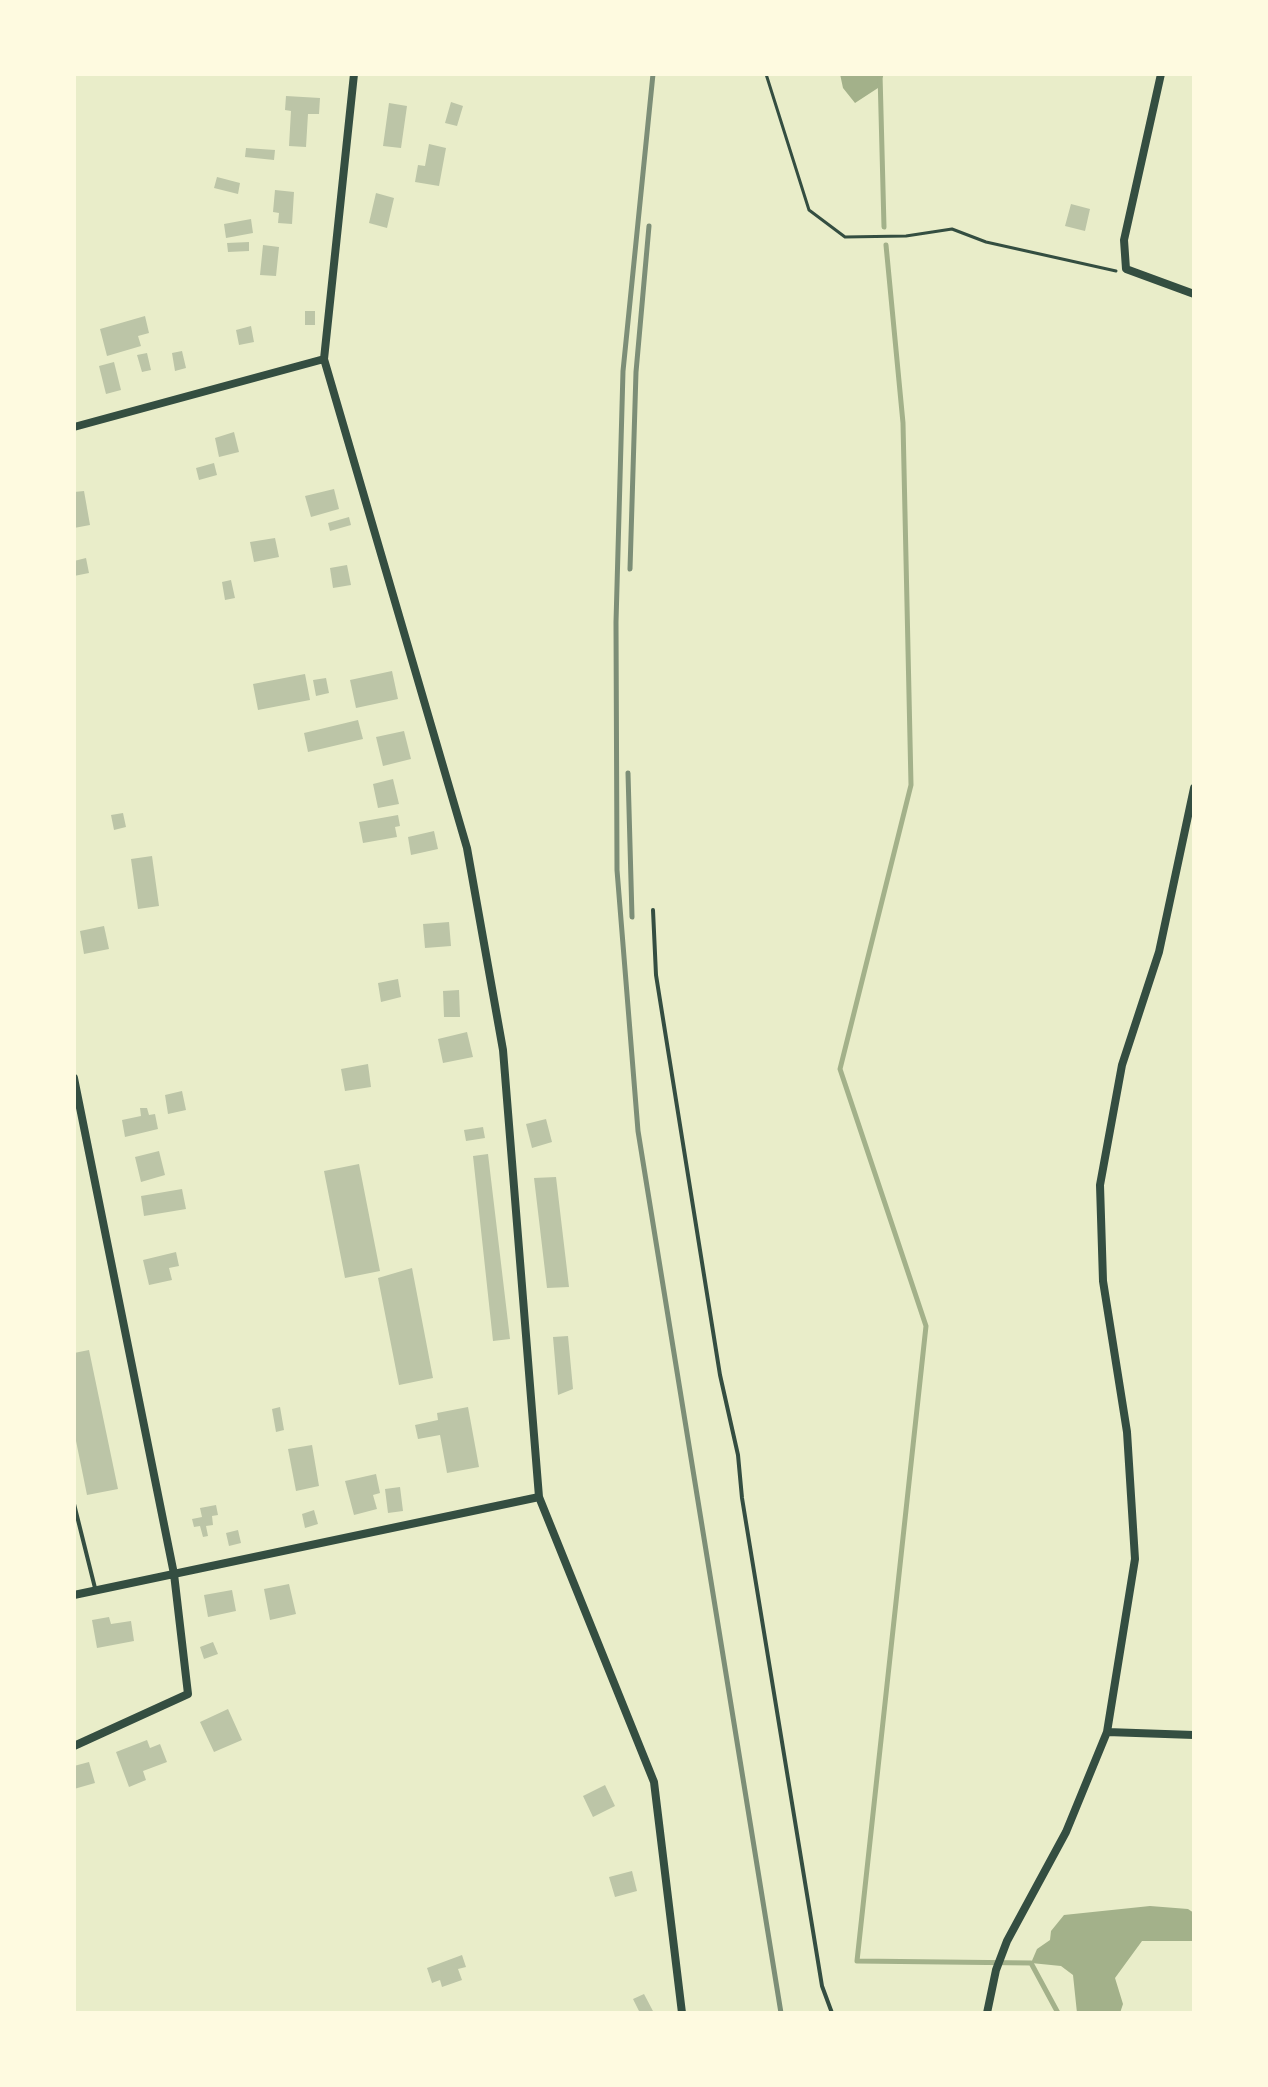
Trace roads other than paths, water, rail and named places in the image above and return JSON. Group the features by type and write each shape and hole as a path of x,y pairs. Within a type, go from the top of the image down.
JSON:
{"street":[{"path":"354,74 324,359 467,848 503,1050 539,1497 654,1782 682,2013"},
{"path":"1161,74 1124,240 1126,269 1194,294"},
{"path":"74,427 324,359"},
{"path":"987,2013 1002,1955 1066,1832 1107,1732 1135,1559 1127,1432 1103,1281 1100,1185 1122,1065 1159,952 1194,788"},
{"path":"74,1078 174,1574 188,1694 74,1746"},
{"path":"74,1595 539,1497"},
{"path":"1107,1732 1194,1735"}],"lane":[{"path":"653,910 656,975 720,1375 738,1455 742,1498 822,1986 832,2013"},
{"path":"74,1504 96,1590"}],"waterway":[{"path":"880,74 884,227"},
{"path":"886,245 903,423 911,785 840,1069 926,1326 857,1961 1031,1963 1058,2013"}],"railway":[{"path":"653,74 623,371 616,622 617,870 638,1131 781,2013"},
{"path":"630,569 636,372 649,226"},
{"path":"628,773 632,917"}]}
